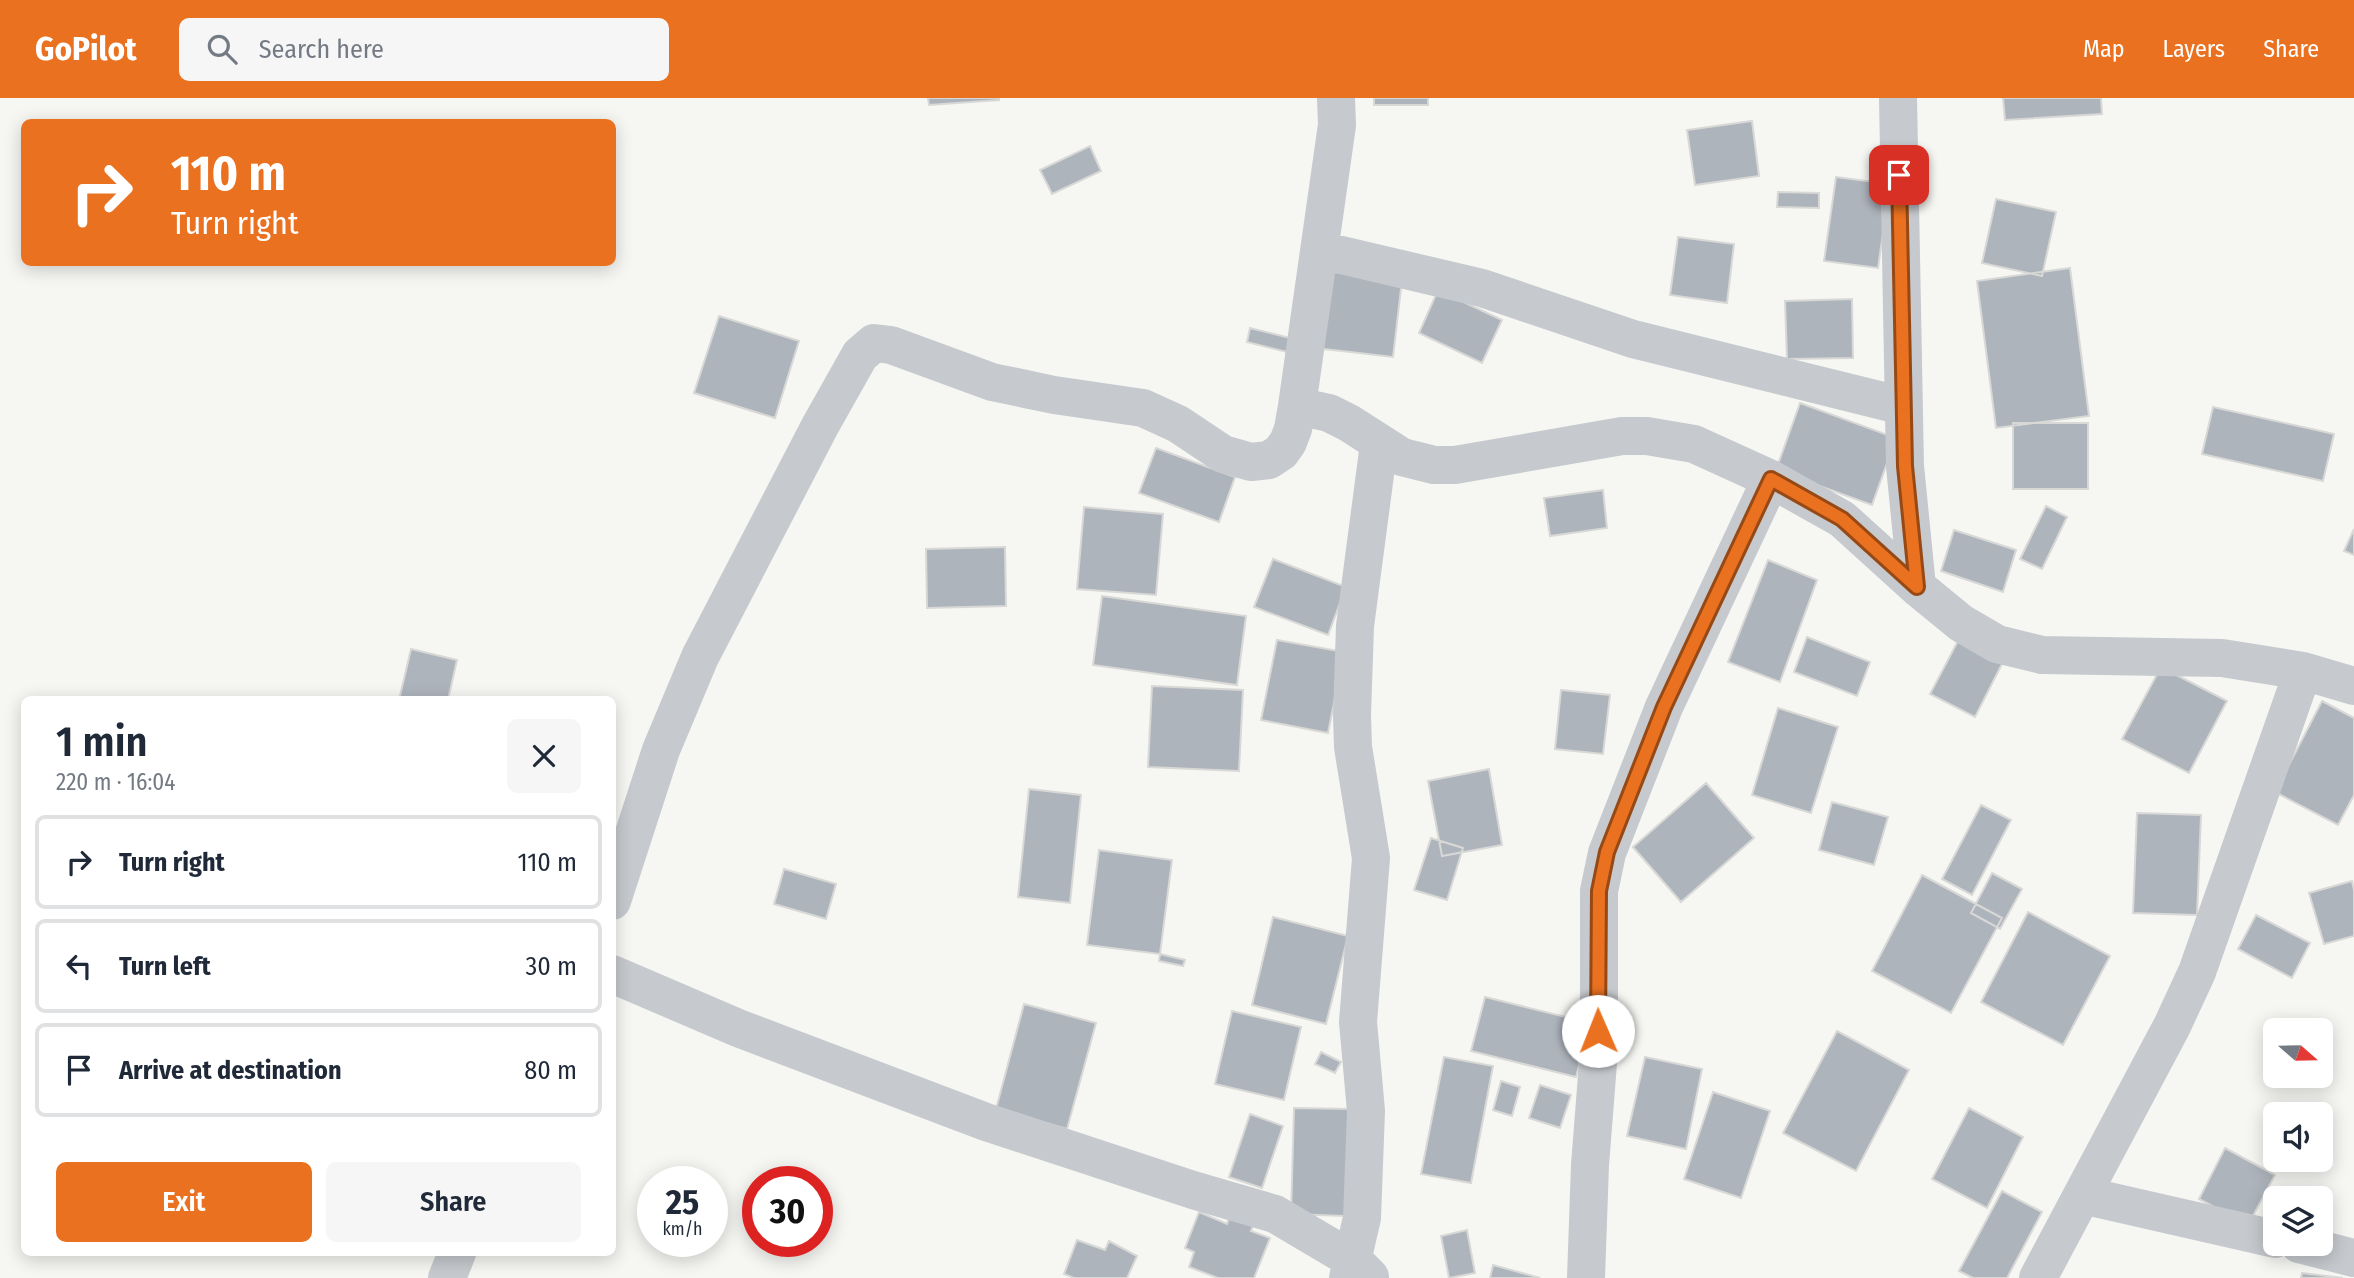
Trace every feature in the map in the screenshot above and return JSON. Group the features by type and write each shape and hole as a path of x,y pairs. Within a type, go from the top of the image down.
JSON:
{"street":[{"path":"616,889 661,750 700,657 820,426 860,355 874,343 891,345 992,382 1054,395 1143,408 1178,424 1223,454 1251,462 1269,460 1281,452 1293,429 1297,406 1337,125 1336,98"},
{"path":"1898,98 1905,466 1917,587"},
{"path":"1320,250 1482,288 1633,339 1903,407"},
{"path":"1297,406 1329,413 1402,457 1434,465 1455,465 1622,436 1647,436 1694,444 1771,479 1842,519 1961,623 1997,643 2042,655 2222,658 2303,671 2354,686"},
{"path":"616,976 738,1028 986,1122 1275,1214 1357,1272 1366,1111 1359,1023 1371,858 1353,747 1352,702 1355,626 1379,444"},
{"path":"1586,1278 1590,1166 1599,1050 1599,891 1607,852 1664,707 1771,479"},
{"path":"2038,1278 2172,1026 2197,972 2303,671"},
{"path":"2082,1195 2263,1236"},
{"path":"2333,1253 2354,1258"},
{"path":"447,1278 456,1256"}],"building":[{"path":"928,98 999,98 999,100 929,105"},
{"path":"1374,98 1428,98 1428,105 1374,105"},
{"path":"2003,98 2101,98 2102,114 2005,120"},
{"path":"1752,121 1759,176 1695,185 1687,130"},
{"path":"1090,146 1101,171 1052,194 1040,170"},
{"path":"1836,177 1890,184 1878,268 1824,261"},
{"path":"1778,192 1819,193 1819,208 1777,207"},
{"path":"1996,199 2056,212 2042,276 1982,263"},
{"path":"1678,237 1734,244 1727,303 1670,295"},
{"path":"2070,268 2089,416 1996,428 1977,281"},
{"path":"1325,271 1402,280 1393,357 1316,348"},
{"path":"1438,290 1502,320 1482,363 1419,333"},
{"path":"1852,299 1853,358 1787,359 1785,301"},
{"path":"719,316 799,341 775,418 694,393"},
{"path":"1250,328 1294,339 1291,353 1247,342"},
{"path":"1800,403 1896,438 1872,505 1776,470"},
{"path":"2213,407 2334,434 2323,481 2202,454"},
{"path":"2013,423 2088,423 2088,489 2013,489"},
{"path":"1156,448 1235,477 1219,522 1139,493"},
{"path":"1603,490 1607,528 1550,536 1544,498"},
{"path":"2046,506 2067,517 2042,569 2020,559"},
{"path":"1084,507 1163,514 1156,595 1077,589"},
{"path":"2354,529 2354,555 2344,551"},
{"path":"1954,530 2016,550 2003,592 1941,571"},
{"path":"1005,547 1006,606 927,608 926,549"},
{"path":"1273,559 1346,587 1328,635 1254,607"},
{"path":"1768,560 1817,580 1780,682 1728,662"},
{"path":"1102,596 1246,616 1237,685 1093,665"},
{"path":"1807,637 1870,662 1857,696 1794,672"},
{"path":"1959,639 2003,662 1975,717 1930,694"},
{"path":"1277,640 1344,652 1328,733 1261,720"},
{"path":"411,649 457,660 449,696 400,696"},
{"path":"2161,667 2227,701 2189,773 2122,739"},
{"path":"1152,686 1243,690 1239,771 1148,767"},
{"path":"1561,690 1610,695 1603,754 1555,749"},
{"path":"2322,701 2354,718 2354,795 2338,825 2275,792"},
{"path":"1778,708 1838,727 1811,813 1752,795"},
{"path":"1489,769 1502,845 1442,856 1428,781"},
{"path":"1706,783 1754,838 1681,902 1633,847"},
{"path":"1029,789 1081,795 1070,903 1018,897"},
{"path":"1832,802 1888,817 1874,865 1819,850"},
{"path":"1981,805 2011,820 1972,895 1942,879"},
{"path":"2137,813 2201,815 2197,915 2133,913"},
{"path":"1431,838 1463,848 1447,900 1414,890"},
{"path":"1099,850 1172,860 1160,954 1087,945"},
{"path":"784,869 836,884 826,919 774,904"},
{"path":"1992,873 2022,889 2000,929 1971,913"},
{"path":"1922,875 2002,918 1951,1013 1872,971"},
{"path":"2352,881 2354,936 2324,944 2309,893"},
{"path":"2028,912 2110,956 2063,1045 1981,1002"},
{"path":"2256,915 2310,943 2292,978 2238,949"},
{"path":"1273,917 1348,936 1326,1024 1252,1005"},
{"path":"1160,954 1185,960 1183,966 1159,961"},
{"path":"1485,997 1590,1023 1576,1077 1471,1051"},
{"path":"1024,1004 1096,1023 1067,1129 996,1109"},
{"path":"1232,1011 1301,1027 1284,1100 1215,1084"},
{"path":"1837,1031 1909,1070 1856,1171 1783,1133"},
{"path":"1321,1052 1341,1062 1335,1073 1315,1064"},
{"path":"1444,1057 1493,1066 1471,1183 1421,1174"},
{"path":"1645,1057 1702,1069 1686,1149 1627,1136"},
{"path":"1501,1081 1520,1087 1512,1116 1493,1110"},
{"path":"1540,1085 1571,1095 1560,1128 1529,1118"},
{"path":"1713,1092 1770,1111 1741,1198 1684,1179"},
{"path":"1294,1108 1349,1109 1345,1216 1291,1214"},
{"path":"1969,1108 2023,1137 1987,1208 1932,1179"},
{"path":"1250,1114 1283,1126 1262,1188 1229,1177"},
{"path":"2225,1148 2263,1169 2263,1172 2275,1175 2269,1186 2263,1186 2263,1197 2248,1225 2199,1199"},
{"path":"2002,1191 2042,1212 2007,1278 1973,1278 1959,1271"},
{"path":"1199,1212 1227,1224 1231,1212 1255,1221 1251,1231 1270,1238 1254,1278 1218,1278 1189,1267 1194,1252 1185,1248"},
{"path":"1467,1230 1475,1273 1449,1278 1441,1236"},
{"path":"1077,1240 1105,1250 1109,1241 1137,1256 1127,1278 1074,1278 1064,1274"},
{"path":"1493,1265 1540,1278 1490,1278"},
{"path":"2302,1273 2343,1278 2301,1278"}],"route":[{"path":"1598,1031 1599,891 1607,852 1664,707 1771,479 1842,519 1917,587 1905,466 1899,175"}]}
